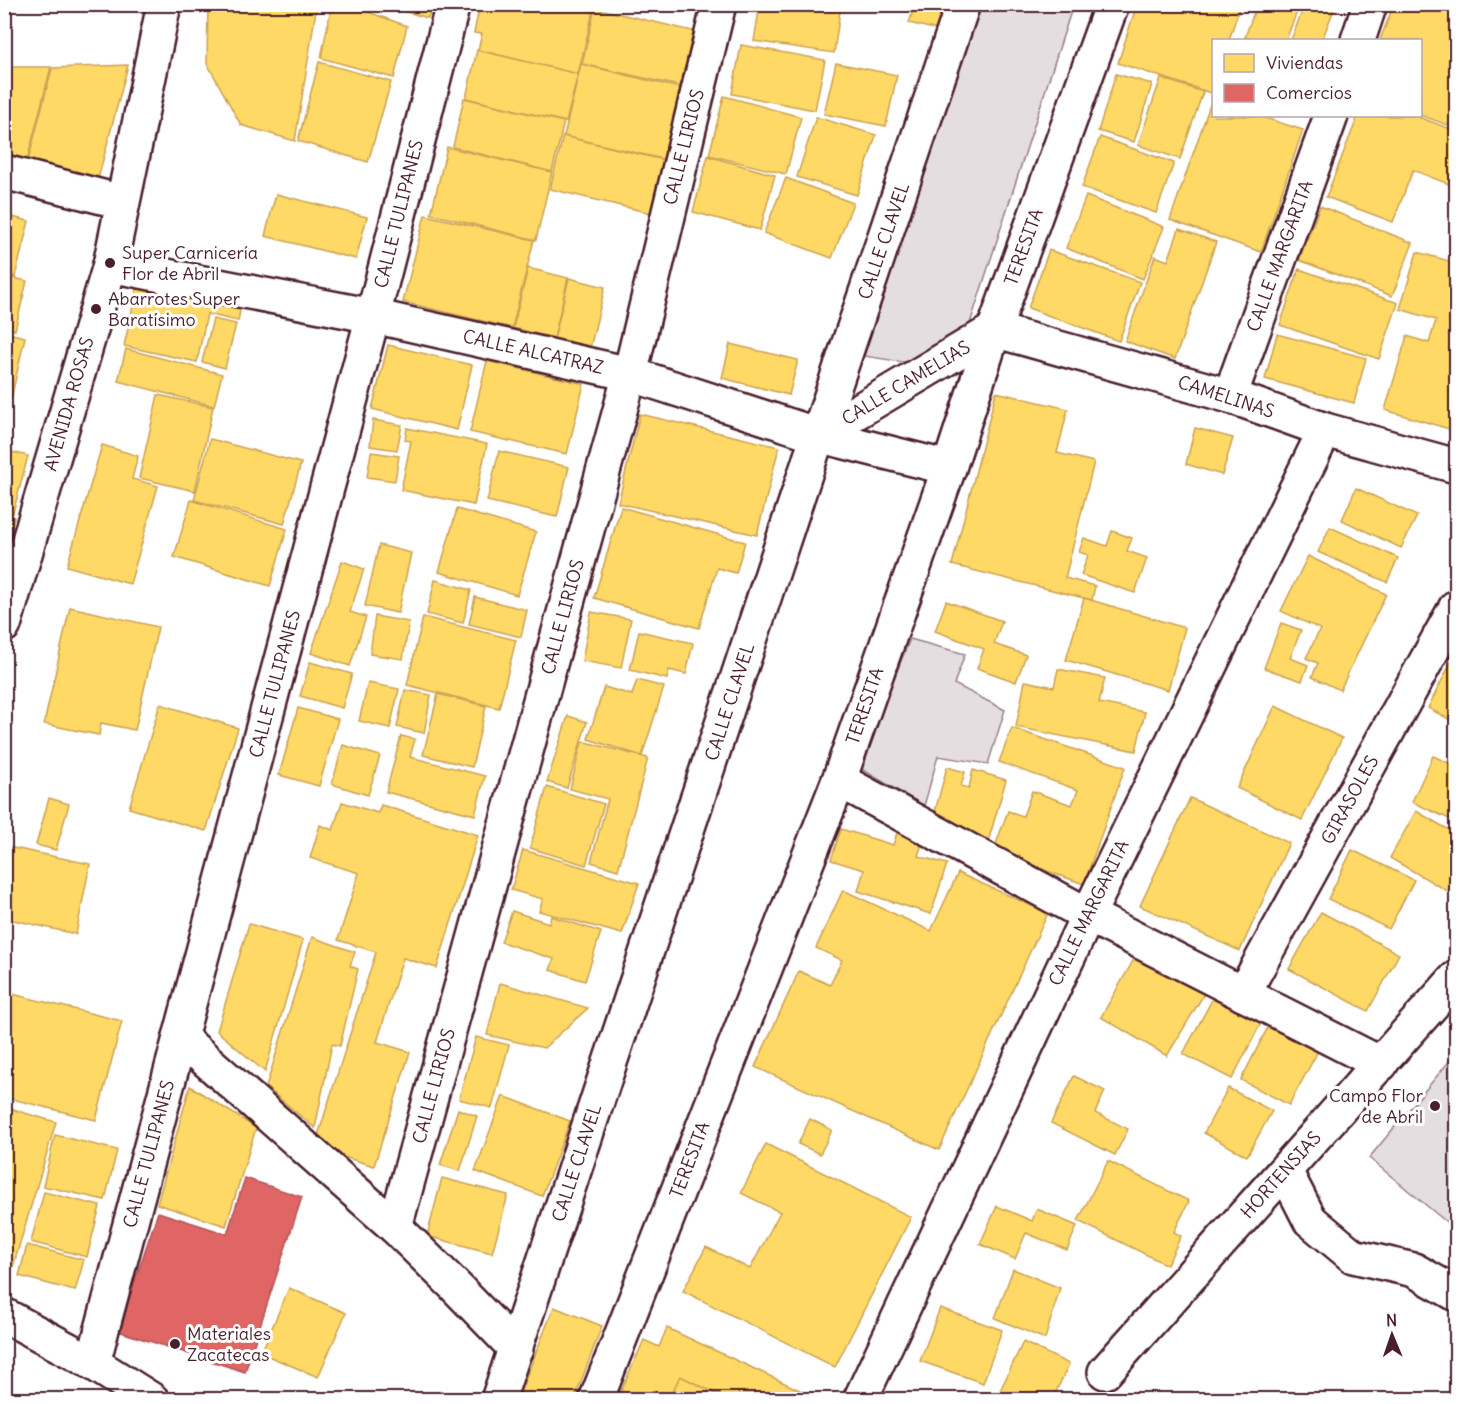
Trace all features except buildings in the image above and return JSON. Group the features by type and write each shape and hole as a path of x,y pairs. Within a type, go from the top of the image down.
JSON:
{"street":[{"name":"AVENIDA ROSAS","path":"4,625 110,265 164,4"},
{"name":"CALLE TULIPANES","path":"93,1363 373,316 453,4"},
{"name":"CALLE LIRIOS","path":"395,1227 630,374 718,4"},
{"name":"CALLE CLAVEL","path":"498,1400 963,4"},
{"name":"TERESITA","path":"596,1400 839,780 949,468 994,330 1112,4"},
{"path":"1358,39 1371,4"},
{"name":"CALLE MARGARITA","path":"1230,396 1331,117"},
{"path":"4,172 122,202"},
{"name":"CALLE ALCATRAZ","path":"110,265 373,316 630,374 818,435 949,468"},
{"name":"CALLE CAMELIAS","path":"818,435 994,330"},
{"name":"CAMELINAS","path":"994,330 1230,396 1325,430 1456,466"},
{"name":"CALLE MARGARITA","path":"860,1400 1088,915 1325,430"},
{"name":"GIRASOLES","path":"1243,994 1456,607"},
{"path":"839,780 1088,915 1381,1064"},
{"name":"HORTENSIAS","path":"1105,1372 1456,978"},
{"path":"180,1037 395,1227 516,1349"},
{"path":"1285,1171 1310,1220 1353,1256 1414,1270 1456,1294"},
{"path":"4,1315 93,1363 153,1400"}],"shaded area":[{"path":"978,5 1073,5 955,370 864,356"},
{"path":"910,639 965,654 954,684 1005,710 988,764 938,756 924,806 858,767"},
{"name":"Campo Flor de Abril","path":"1456,1053 1456,1230 1369,1158"}],"place":[{"name":"Super Carnicería Flor de Abril","path":"110,263"},
{"name":"Abarrotes Super Baratísimo","path":"96,309"},
{"name":"Campo Flor de Abril","path":"1435,1106"},
{"name":"Materiales Zacatecas","path":"175,1344"}]}
